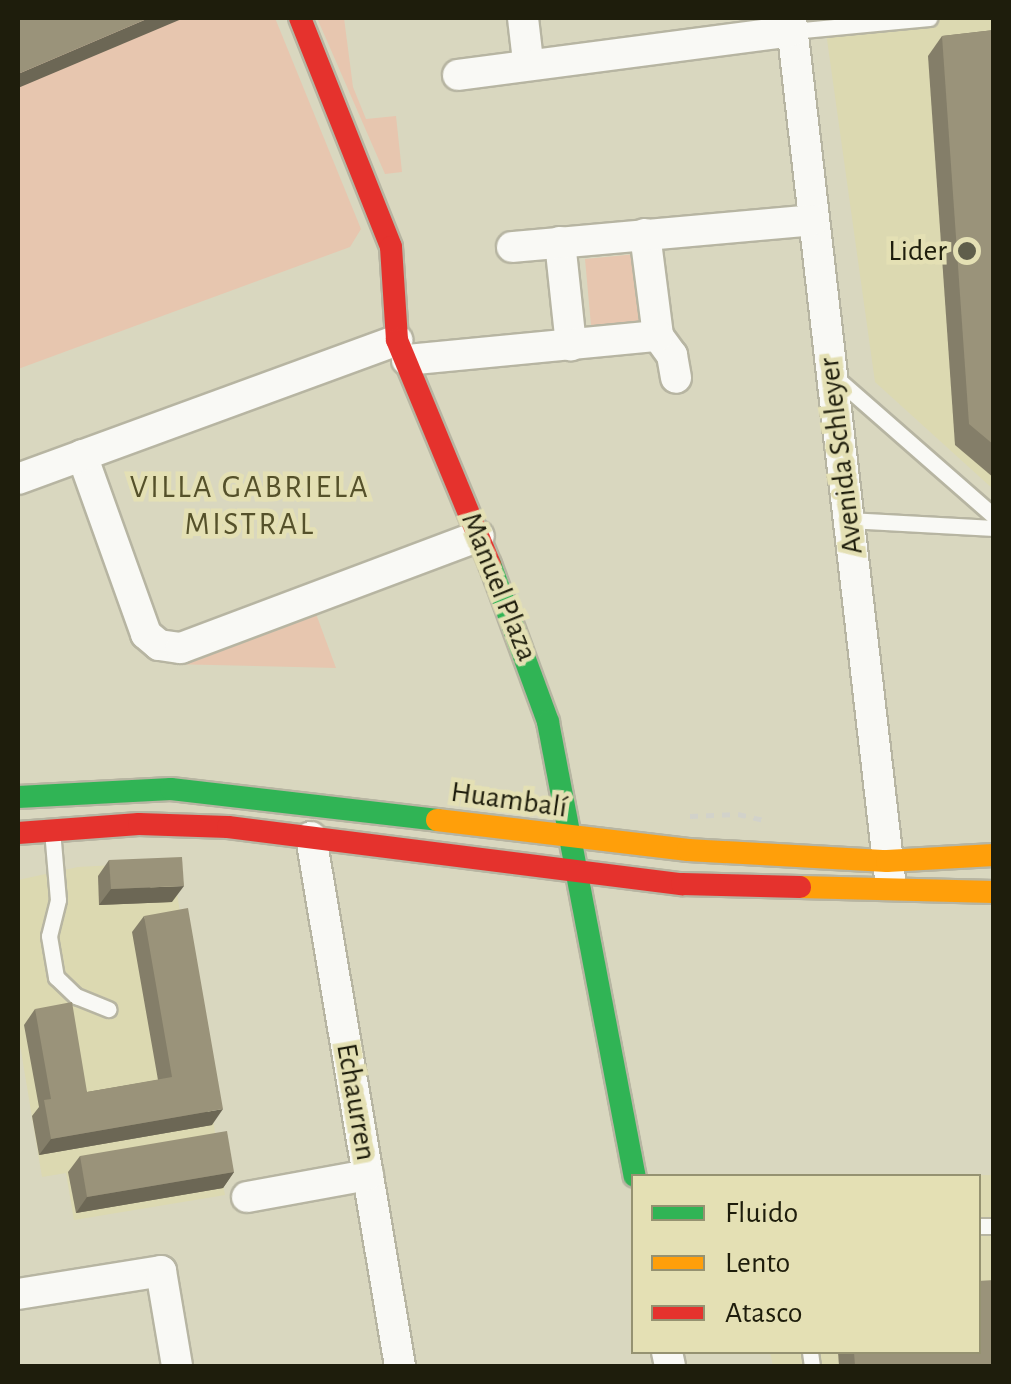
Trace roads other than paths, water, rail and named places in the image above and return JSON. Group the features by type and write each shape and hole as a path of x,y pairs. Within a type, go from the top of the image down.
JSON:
{"main road":[{"name":"Manuel Plaza","path":"300,18 392,247 402,350 510,612 548,722 582,874 635,1174"},
{"name":"Huambalí","path":"18,797 50,792 209,792 574,839 887,861 994,854"},
{"path":"18,833 52,828 184,825 582,874 893,894 994,892"}],"street":[{"path":"523,18 528,61"},
{"path":"458,75 528,61 792,24"},
{"name":"Avenida Schleyer","path":"792,24 893,894"},
{"path":"512,247 814,220"},
{"path":"645,234 658,336 672,355 676,378"},
{"path":"560,242 571,345"},
{"path":"18,479 402,350 571,345 658,336"},
{"path":"82,456 146,634 159,646 181,648 479,536"},
{"name":"Echaurren","path":"311,838 400,1366"},
{"path":"247,1197 368,1175"},
{"path":"18,1294 161,1271 176,1366"}],"lane":[{"path":"792,24 929,18"},
{"path":"832,374 994,516"},
{"path":"848,520 994,528"},
{"path":"50,792 58,900 48,936 56,977 76,996 109,1009"}],"place":[{"name":"Lider","path":"967,251"}],"district":[{"name":"VILLA GABRIELA MISTRAL","path":"250,506"}]}
